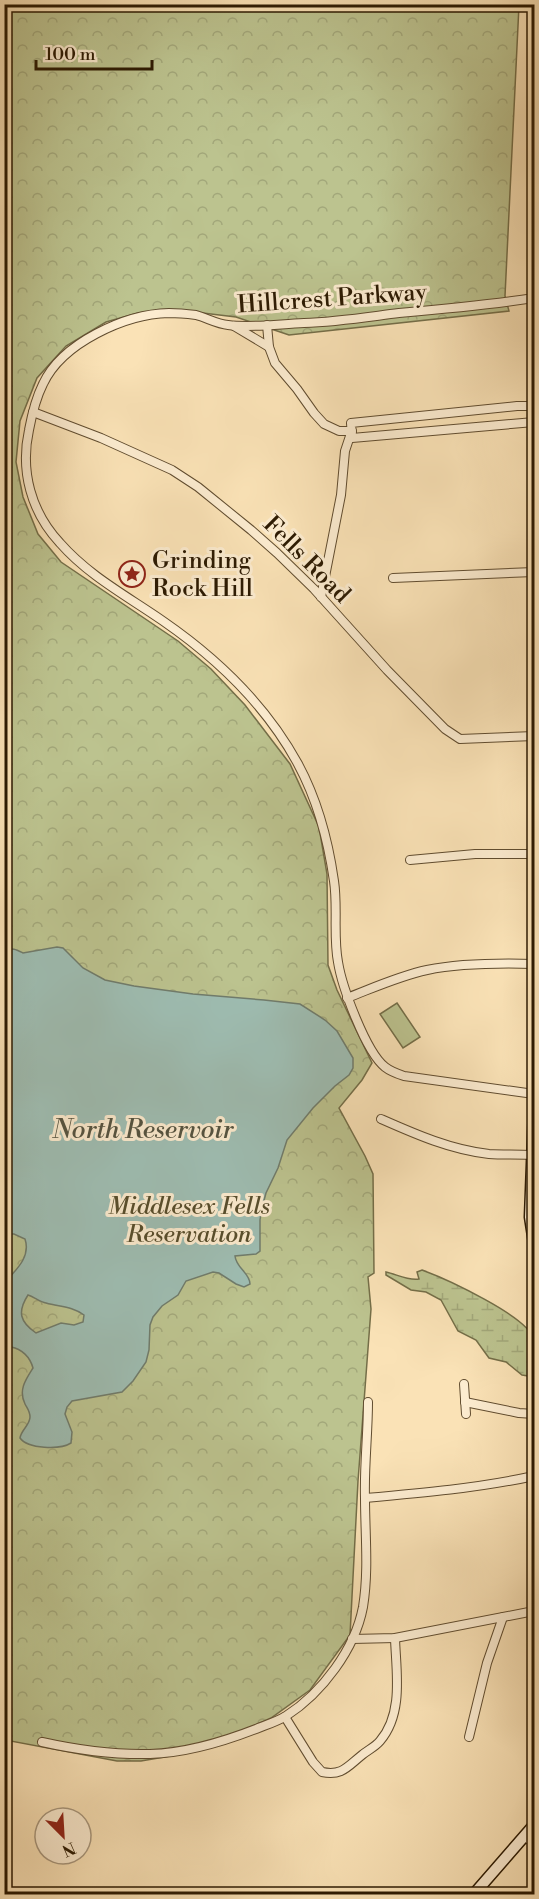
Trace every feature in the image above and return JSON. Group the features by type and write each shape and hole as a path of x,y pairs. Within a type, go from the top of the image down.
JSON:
{"main road":[{"path":"534,1110 530,1217 534,1243"},
{"path":"474,1894 530,1840 534,1825"}],"street":[{"name":"Hillcrest Parkway","path":"534,298 334,322 226,325 196,315 170,313 142,316 116,324 65,355 44,382 33,412 25,447 28,483 37,512 57,541 82,567 166,623 206,653 266,714 289,747 306,779 321,817 335,884 337,961 347,998 369,1045 385,1067 404,1076 534,1094"},
{"path":"232,325 269,347"},
{"path":"267,325 269,347 275,363 324,424 339,431 352,431"},
{"path":"534,406 351,423 352,438 534,422"},
{"name":"Fells Road","path":"33,412 101,438 172,470 198,487 251,530 321,597 387,670 445,729 460,739 534,736"},
{"path":"321,597 341,495 345,451 352,431"},
{"path":"393,578 534,572"},
{"path":"410,860 475,854 534,854"},
{"path":"347,998 388,981 427,970 490,963 534,964"},
{"path":"381,1119 419,1136 452,1146 488,1154 531,1155"},
{"path":"464,1384 466,1414"},
{"path":"42,1742 111,1754 153,1754 203,1746 242,1734 285,1717 306,1700 337,1664 352,1639 363,1608 367,1541 365,1498 368,1402"},
{"path":"465,1402 534,1414"},
{"path":"365,1498 456,1490 534,1476"},
{"path":"352,1639 395,1638 534,1611"},
{"path":"469,1737 487,1663 503,1617"},
{"path":"285,1717 313,1762 322,1772 337,1773 352,1764 382,1739 388,1728 397,1701 395,1638"},
{"path":"254,1893 265,1894"}],"green space":[{"name":"Middlesex Fells Reservation","path":"4,5 519,5 505,296 509,311 289,335 236,317 186,311 138,313 106,322 66,346 37,378 20,421 16,462 23,497 38,534 61,562 178,641 211,669 245,705 290,764 319,827 327,874 328,965 337,990 372,1063 362,1080 339,1108 373,1174 374,1273 368,1277 371,1309 358,1481 350,1635 310,1690 271,1718 182,1754 141,1761 117,1761 5,1740"},
{"path":"397,1003 420,1037 403,1048 380,1014"},
{"path":"422,1270 485,1299 518,1320 534,1340 536,1358 534,1377 522,1375 506,1362 489,1358 476,1340 458,1331 441,1300 426,1292 411,1290 386,1275 386,1272 419,1279 417,1272"}],"water":[{"name":"North Reservoir","path":"63,948 83,968 105,980 134,986 300,1004 325,1020 337,1031 353,1058 353,1068 349,1075 313,1108 287,1140 262,1208 260,1251 256,1254 235,1256 250,1284 244,1287 213,1272 186,1281 178,1295 162,1306 153,1317 146,1362 133,1381 122,1392 72,1401 67,1407 65,1414 72,1432 71,1443 60,1447 37,1446 24,1442 20,1438 29,1423 29,1411 22,1394 33,1368 25,1354 11,1347 5,1334 5,1282 21,1263 26,1246 25,1239 14,1234 5,1234 5,960 6,951 10,949 23,953","holes":["28,1295 79,1312 84,1315 83,1322 74,1325 61,1323 36,1333 26,1325 21,1312"]}],"place":[{"name":"Grinding Rock Hill","path":"132,574"}]}
